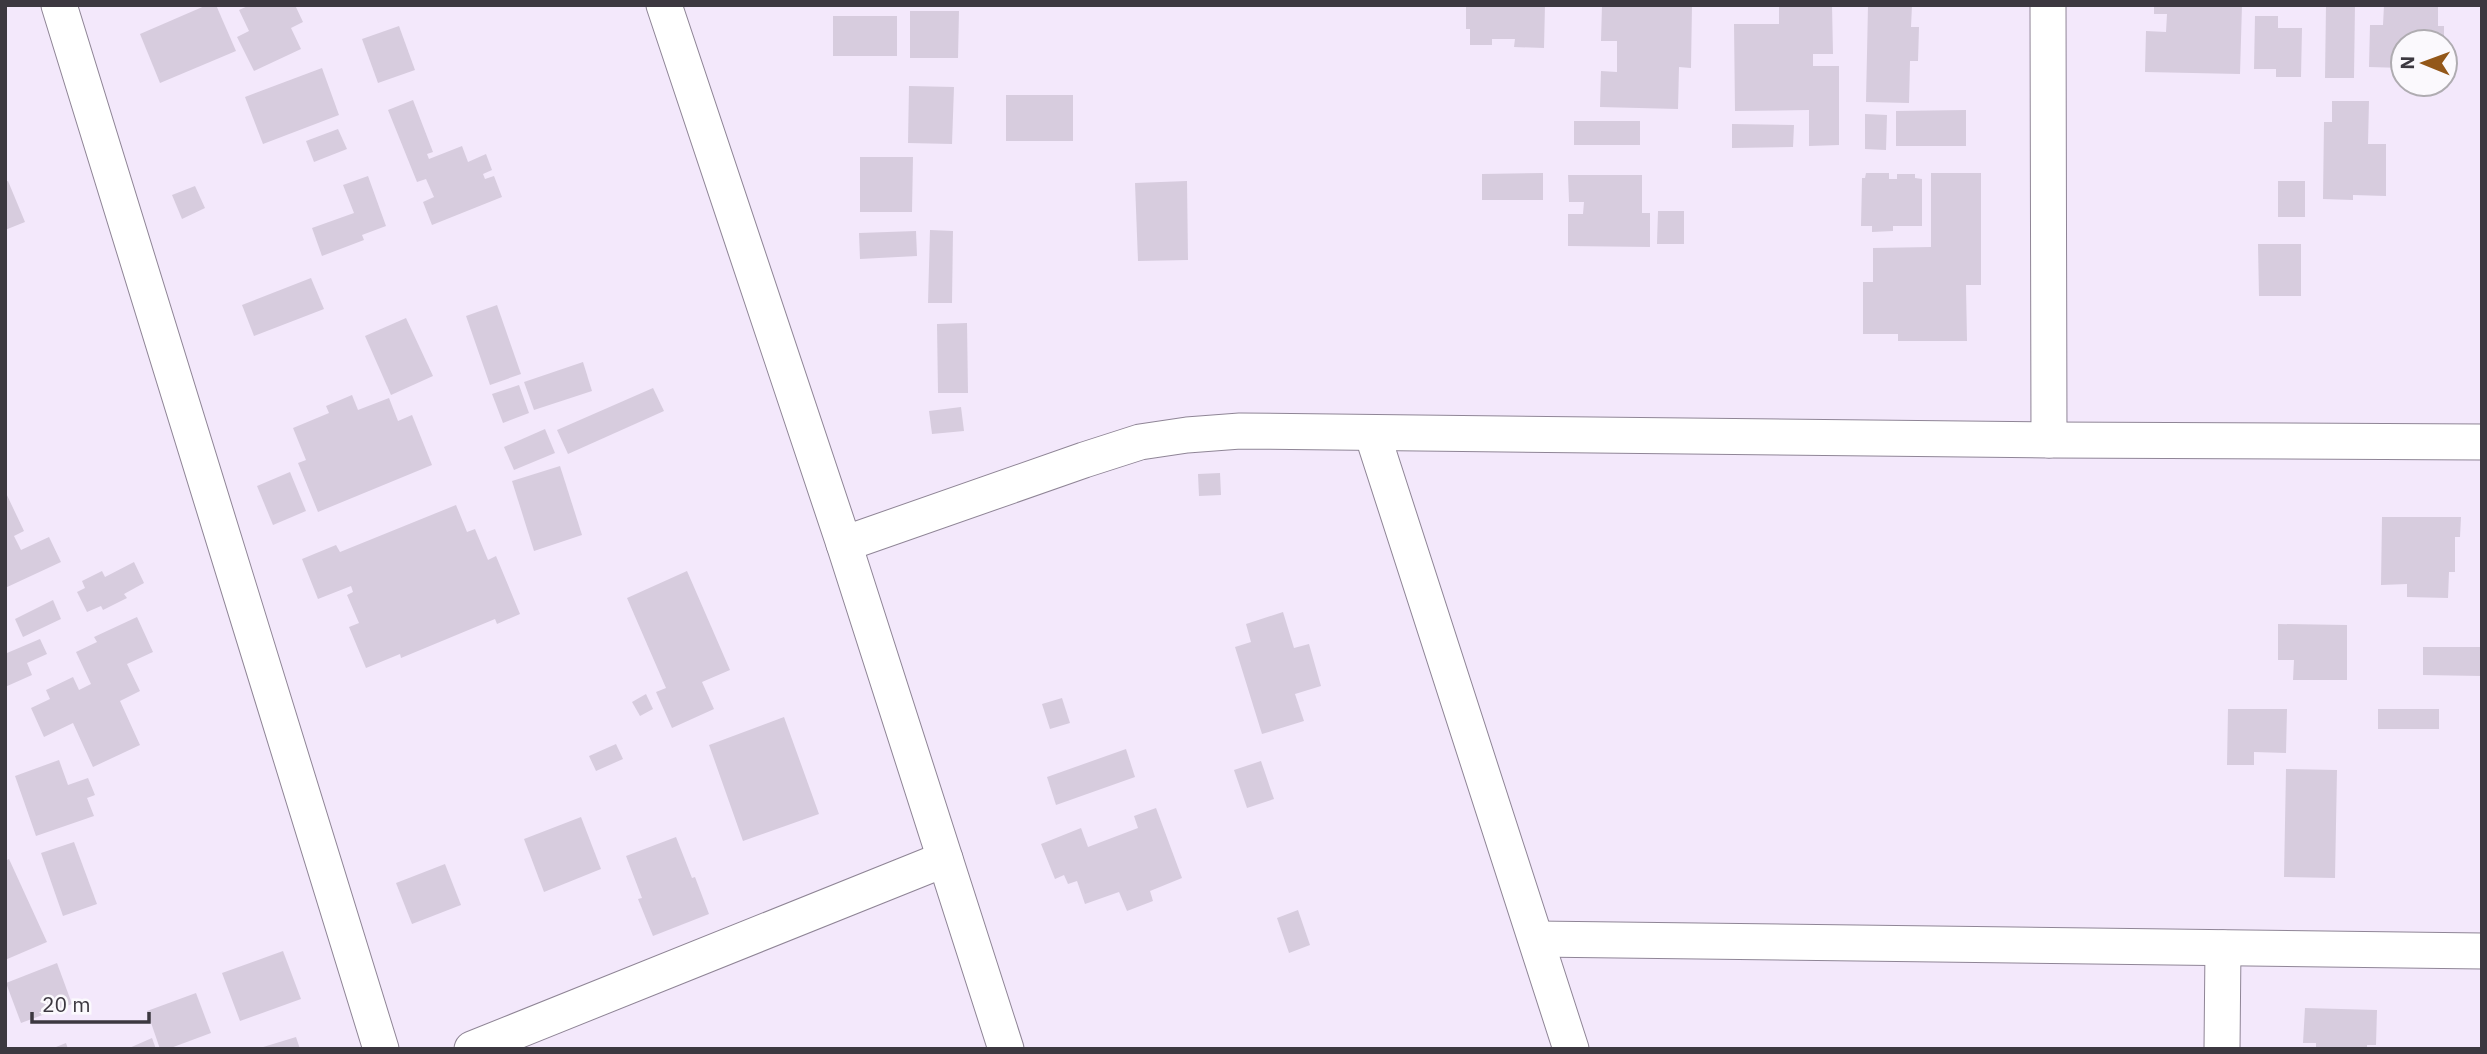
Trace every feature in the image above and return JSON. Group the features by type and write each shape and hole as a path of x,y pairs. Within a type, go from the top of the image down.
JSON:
{"street":[{"path":"59,5 381,1049"},
{"path":"664,5 844,544 1006,1049"},
{"path":"2048,5 2049,440"},
{"path":"844,544 1140,442 1240,431 2482,442"},
{"path":"1373,433 1571,1049"},
{"path":"472,1049 945,859"},
{"path":"1536,939 2482,951"},
{"path":"2222,1049 2223,948"}],"building":[{"path":"207,5 216,5 236,51 160,83 140,34"},
{"path":"250,5 295,5 303,22 291,28 301,49 254,71 237,37 249,31 239,10"},
{"path":"1466,5 1545,5 1544,48 1514,47 1515,39 1492,39 1492,45 1470,45 1470,29 1466,29"},
{"path":"1602,5 1692,5 1691,68 1679,67 1678,109 1600,107 1601,71 1617,72 1617,41 1601,41"},
{"path":"1779,5 1832,5 1833,54 1813,54 1813,66 1839,66 1839,145 1809,146 1809,110 1735,111 1734,24 1779,24"},
{"path":"1868,5 1912,5 1911,27 1919,27 1918,61 1910,61 1909,103 1866,102"},
{"path":"2154,5 2242,5 2240,74 2145,72 2146,31 2166,32 2167,14 2154,14"},
{"path":"2326,5 2355,5 2354,78 2325,78"},
{"path":"2384,5 2438,5 2438,26 2444,28 2389,28 2389,68 2369,67 2370,25 2383,25"},
{"path":"910,11 959,11 958,58 910,58"},
{"path":"833,16 897,16 897,56 833,56"},
{"path":"2255,16 2278,16 2278,28 2302,28 2301,77 2276,77 2276,69 2254,69"},
{"path":"399,26 415,70 378,83 362,39"},
{"path":"322,68 339,115 263,144 245,97"},
{"path":"909,86 954,87 952,144 908,143"},
{"path":"1006,95 1073,95 1073,141 1006,141"},
{"path":"413,100 433,152 427,154 429,159 462,146 468,162 486,154 492,170 483,174 485,179 494,176 502,197 432,225 423,202 434,197 426,179 417,182 388,110"},
{"path":"2332,101 2369,101 2368,144 2386,144 2386,196 2353,195 2353,200 2323,199 2324,122 2332,122"},
{"path":"1966,110 1966,146 1896,146 1896,111"},
{"path":"1865,114 1887,115 1886,150 1865,149"},
{"path":"1574,121 1640,121 1640,145 1574,145"},
{"path":"1732,124 1794,125 1793,147 1732,148"},
{"path":"338,129 347,149 314,162 306,141"},
{"path":"860,157 913,157 912,212 860,212"},
{"path":"1543,173 1543,200 1482,200 1482,174"},
{"path":"1866,173 1889,173 1889,179 1897,179 1897,174 1915,174 1915,178 1922,179 1922,226 1893,226 1893,231 1872,232 1872,226 1861,226 1862,178 1865,178"},
{"path":"1931,173 1981,173 1981,285 1966,285 1967,341 1898,341 1898,334 1863,334 1863,282 1873,282 1873,248 1931,247"},
{"path":"1568,175 1642,175 1642,213 1650,213 1650,247 1568,246 1568,214 1583,214 1584,202 1569,202"},
{"path":"368,176 386,226 362,235 364,240 322,256 312,228 354,213 343,185"},
{"path":"8,181 25,222 5,230 5,182"},
{"path":"1187,181 1188,260 1138,261 1135,183"},
{"path":"2278,181 2305,181 2305,217 2278,217"},
{"path":"195,186 205,208 182,219 172,195"},
{"path":"1658,211 1684,211 1684,244 1657,244"},
{"path":"930,230 953,231 952,303 928,303"},
{"path":"916,231 917,256 860,259 859,233"},
{"path":"2258,244 2301,244 2301,296 2259,296"},
{"path":"311,278 324,309 254,336 242,305"},
{"path":"497,305 521,374 490,385 466,316"},
{"path":"406,318 433,376 391,395 365,336"},
{"path":"967,323 968,393 938,393 937,324"},
{"path":"583,362 592,391 534,410 524,382"},
{"path":"519,385 529,413 503,423 492,394"},
{"path":"653,388 664,411 568,454 557,430"},
{"path":"352,395 358,410 389,398 398,421 412,415 432,465 318,512 298,463 306,460 293,428 329,413 326,406"},
{"path":"961,407 964,431 932,434 929,411"},
{"path":"545,429 555,453 514,470 504,447"},
{"path":"560,466 582,535 534,551 512,481"},
{"path":"290,472 306,511 273,525 257,486"},
{"path":"1220,473 1221,495 1199,496 1198,474"},
{"path":"5,491 24,531 14,536 21,550 49,537 61,562 5,588"},
{"path":"456,505 467,532 475,529 488,560 496,556 520,614 497,624 495,619 401,658 400,654 366,668 349,627 359,623 347,595 353,592 351,586 318,599 302,559 336,545 340,552"},
{"path":"2382,517 2461,517 2460,537 2455,537 2455,572 2449,572 2448,598 2407,597 2407,584 2381,585"},
{"path":"134,562 144,583 124,594 127,598 103,610 101,606 87,612 77,592 85,588 82,581 102,571 105,577"},
{"path":"687,571 730,670 702,682 714,709 672,728 656,692 666,688 627,598"},
{"path":"53,600 61,619 23,637 15,619"},
{"path":"1283,612 1294,648 1309,644 1321,686 1295,694 1304,721 1262,734 1235,647 1251,642 1246,624"},
{"path":"137,617 153,652 127,664 140,691 120,701 140,745 93,767 73,723 44,737 31,708 50,699 46,690 73,677 79,690 91,684 76,652 97,642 94,637"},
{"path":"2278,624 2347,625 2347,680 2293,680 2294,660 2278,660"},
{"path":"40,639 47,654 27,663 32,675 5,687 5,649 7,653"},
{"path":"2423,647 2482,647 2482,676 2423,675"},
{"path":"646,694 653,709 640,716 632,702"},
{"path":"1062,698 1070,723 1050,729 1042,704"},
{"path":"2228,709 2287,709 2286,753 2254,752 2254,765 2227,765"},
{"path":"2378,709 2439,709 2439,729 2378,729"},
{"path":"784,717 819,814 743,841 709,745"},
{"path":"616,744 623,759 596,771 589,756"},
{"path":"1126,749 1135,777 1056,805 1047,777"},
{"path":"59,760 68,785 88,778 95,795 87,798 94,816 36,836 15,776"},
{"path":"1261,761 1274,799 1247,808 1234,770"},
{"path":"2286,769 2337,770 2335,878 2284,877"},
{"path":"1156,808 1182,878 1150,891 1153,901 1127,911 1119,892 1085,904 1077,881 1068,884 1064,875 1055,879 1041,844 1081,828 1088,847 1138,828 1134,816"},
{"path":"581,817 601,869 544,892 524,839"},
{"path":"676,837 709,914 653,936 638,899 642,898 626,856"},
{"path":"74,842 97,904 63,916 41,853"},
{"path":"9,859 47,942 5,960 5,861"},
{"path":"445,864 461,905 412,924 396,883"},
{"path":"1298,910 1310,945 1289,953 1277,918"},
{"path":"283,951 301,999 240,1021 222,973"},
{"path":"57,963 72,1004 21,1023 6,983"},
{"path":"196,993 211,1033 168,1049 160,1049 147,1011"},
{"path":"2305,1008 2377,1010 2376,1045 2367,1045 2367,1049 2316,1049 2316,1043 2303,1043"},
{"path":"296,1037 300,1049 260,1049 260,1048"},
{"path":"152,1038 156,1049 127,1049"},
{"path":"66,1043 68,1049 51,1049"}]}
